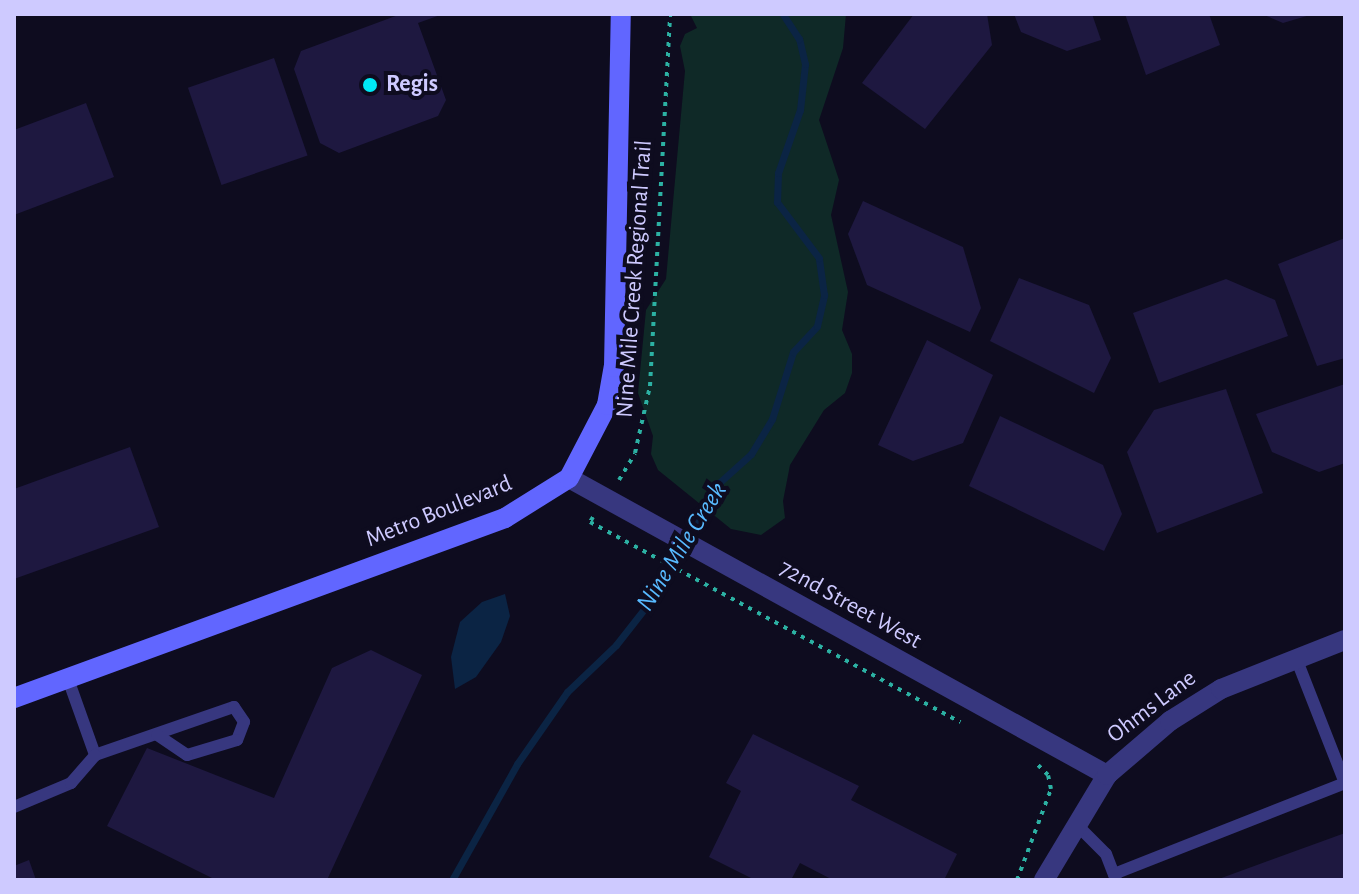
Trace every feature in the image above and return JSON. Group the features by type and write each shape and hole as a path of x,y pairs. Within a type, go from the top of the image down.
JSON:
{"street":[{"path":"569,478 607,405 614,367 621,14"},
{"name":"72nd Street West","path":"569,478 1107,775"},
{"name":"Metro Boulevard","path":"14,698 505,518 569,478"},
{"name":"Ohms Lane","path":"1048,878 1076,824 1107,775 1170,721 1221,689 1344,642"}],"lane":[{"path":"1076,824 1106,854 1115,877 1345,783 1296,658"},
{"path":"68,679 95,755"},
{"path":"14,807 71,783 95,755 234,707 244,722 237,740 187,755 157,735"}],"path":[{"name":"Nine Mile Creek Regional Trail","path":"670,14 648,408 635,453 590,522 961,722"},
{"path":"1017,880 1051,789 1046,772 1032,761"}],"green space":[{"path":"690,14 846,14 843,48 819,120 839,180 831,215 848,292 842,330 852,354 852,373 845,393 824,410 790,465 783,501 785,518 761,535 731,529 658,470 651,454 653,436 638,393 646,310 666,279 685,71 680,46 685,34 697,28"}],"water":[{"path":"505,594 510,616 501,642 476,677 455,689 451,657 460,622 482,602"}],"building":[{"name":"Regis","path":"401,14 443,14 418,23 446,100 438,116 339,153 320,143 294,69 301,51"},
{"path":"914,14 987,14 992,45 925,129 862,83"},
{"path":"1014,14 1092,14 1101,40 1067,51 1021,32"},
{"path":"1125,14 1209,14 1220,45 1146,75"},
{"path":"1262,14 1310,14 1310,15 1283,23"},
{"path":"274,58 308,155 221,185 188,88"},
{"path":"86,103 114,177 14,215 14,130"},
{"path":"863,201 963,247 981,308 970,332 867,285 848,234"},
{"path":"1345,238 1345,358 1317,366 1278,264"},
{"path":"1019,278 1089,305 1111,358 1094,393 990,341"},
{"path":"1226,279 1275,300 1288,336 1159,383 1133,313"},
{"path":"927,340 993,375 963,443 913,461 878,445"},
{"path":"1345,384 1345,463 1319,472 1272,452 1256,414"},
{"path":"1226,389 1263,493 1157,533 1127,452 1154,410"},
{"path":"1000,416 1103,465 1122,514 1104,551 969,486"},
{"path":"130,447 159,527 14,579 14,489"},
{"path":"371,650 422,675 327,880 216,880 107,826 147,748 274,798 332,668"},
{"path":"753,734 859,786 851,800 957,854 944,880 833,880 800,863 791,880 755,880 709,857 741,791 726,783"},
{"path":"1345,833 1345,880 1216,880"},
{"path":"29,860 36,880 14,880 14,866"}],"waterway":[{"name":"Nine Mile Creek","path":"452,880 517,764 567,692 616,645 667,580 720,482 751,454 772,419 793,352 817,326 824,295 819,258 777,202 778,173 800,110 805,64 799,39 783,14"}],"place":[{"name":"Regis","path":"370,85"}]}
